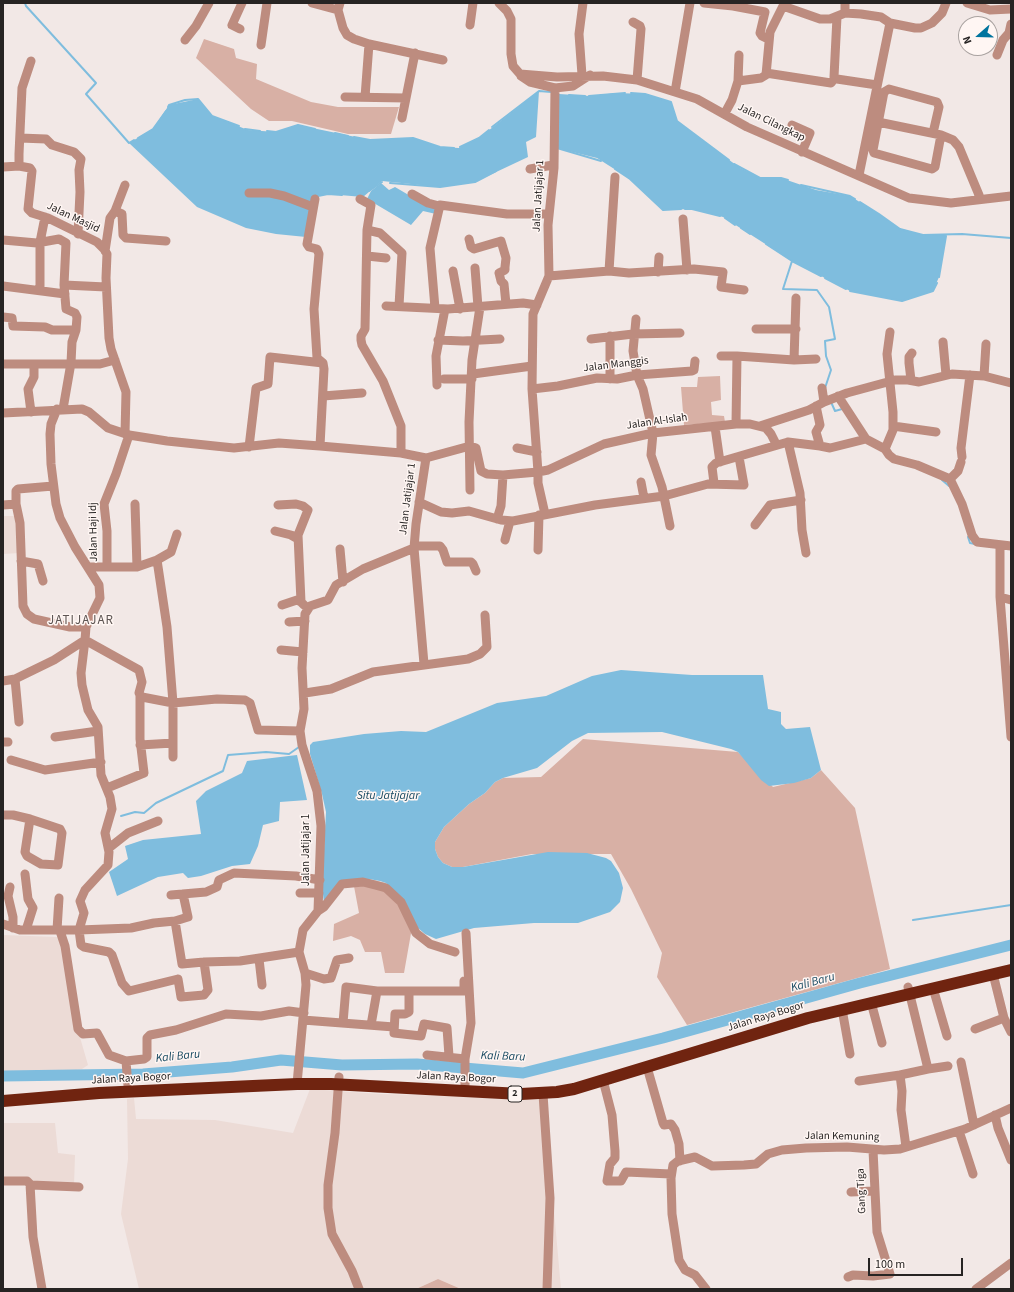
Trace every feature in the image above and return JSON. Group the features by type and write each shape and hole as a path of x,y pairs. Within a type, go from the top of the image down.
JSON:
{"highway":[{"name":"Jalan Raya Bogor","path":"339,1081 465,1070 522,1087 557,1084 871,1002 1011,962"},
{"name":"Jalan Raya Bogor","path":"3,1094 128,1082 298,1077 500,1093 543,1094 574,1089 647,1067 687,1051 807,1011 909,990 933,988 1011,970"},
{"name":"Jalan Raya Bogor","path":"3,1102 298,1077"}],"street":[{"path":"185,40 196,26 209,3"},
{"path":"240,29 232,25 242,3"},
{"path":"261,45 267,3"},
{"path":"312,3 339,6 344,32 354,39 369,44 443,60"},
{"path":"470,25 473,3"},
{"path":"499,3 507,11 510,19 511,54 513,66 524,80 555,92 573,86 586,75 580,34 583,3"},
{"path":"675,92 690,3"},
{"path":"704,3 735,4 765,12 760,33 768,39"},
{"path":"835,78 833,75 841,15 845,3"},
{"path":"738,81 761,78 766,73 768,39 784,5 820,19 841,15 878,17 890,23 921,28 932,23 942,13 946,3"},
{"path":"967,3 990,10 1011,9"},
{"path":"633,22 640,26 641,29 637,80"},
{"path":"859,175 874,122 884,94 889,89 937,102 939,107 935,167 931,169 874,154 874,122 877,85 890,23"},
{"path":"998,52 1003,40 1009,33 1011,24"},
{"path":"365,97 369,44"},
{"path":"402,118 416,53"},
{"path":"724,113 732,100 738,81 739,55"},
{"path":"3,167 19,166 22,88 31,61"},
{"path":"766,73 831,83 835,78"},
{"name":"Jalan Cilangkap","path":"519,74 557,77 586,75 637,80 675,92 697,99 747,127 909,198 951,203 1011,196"},
{"path":"835,78 877,85"},
{"name":"Jalan Jatijajar 1","path":"538,550 542,515 532,389 532,366 534,314 549,276 548,214 553,165 555,92"},
{"path":"345,97 406,98"},
{"path":"874,122 937,134 953,140 959,147 979,195 978,199"},
{"path":"792,125 810,133 802,152"},
{"path":"20,138 46,139 52,145 74,152 81,159 79,170 80,192 78,234"},
{"path":"530,168 553,165"},
{"name":"Jalan Masjid","path":"19,166 30,168 32,171 28,209 32,213 45,217 101,245 105,251"},
{"path":"609,270 615,177"},
{"path":"125,185 115,211 110,218 105,251 107,259 106,287 109,338 126,392 127,434"},
{"path":"249,194 270,193 313,204 307,244 309,247 317,249 319,254 314,309 317,358 323,363"},
{"path":"412,194 428,203 439,206 441,204 507,214 548,214"},
{"path":"360,199 370,204 367,230 365,329 361,336 361,340 362,345 383,380 401,426 401,453"},
{"path":"435,308 430,248 439,206"},
{"path":"115,211 122,214 123,235 126,238 166,242"},
{"path":"40,290 40,242 45,217"},
{"path":"684,219 687,270"},
{"path":"367,230 380,233 402,253 400,306"},
{"path":"3,240 40,242 58,239 66,243 65,289 67,310 76,314 76,330 72,342 71,363 60,409 51,424 50,434 53,486 60,518 75,548 99,585 100,592 86,627 81,673 82,685 88,710 98,731 101,775 107,788 112,808 105,832 108,848 108,866 89,885 82,896 80,904 84,913 79,930 81,945 84,947 109,952 112,955 122,983 129,990 178,979 181,997 204,995 208,990 204,962"},
{"path":"469,239 471,248 474,249 501,241 506,258 505,270 499,273 501,281 504,284 506,304"},
{"path":"367,256 386,258"},
{"path":"658,272 659,257"},
{"path":"470,490 469,422 472,360 476,341 479,307 475,268"},
{"path":"549,276 609,270 630,272 687,270 723,272 721,287 744,290"},
{"path":"453,271 460,309"},
{"path":"3,286 40,290 106,287"},
{"path":"794,360 796,298"},
{"path":"386,306 460,309 523,303 537,305"},
{"path":"445,309 435,362 440,382 532,366"},
{"path":"3,317 12,318 13,326 45,327 52,330 76,330"},
{"path":"636,319 633,334 633,351 637,374 643,389 653,433 652,455 664,496 670,526"},
{"path":"756,329 796,329"},
{"path":"885,450 890,441 893,426 887,354 890,332"},
{"path":"591,339 633,334 680,333"},
{"path":"610,336 610,379"},
{"path":"438,340 476,341 500,339"},
{"path":"943,342 946,375"},
{"path":"984,376 986,344"},
{"path":"911,380 909,357 912,353"},
{"path":"249,447 256,388 268,384 269,358 271,356 323,363"},
{"path":"721,356 794,360 816,359"},
{"path":"736,424 737,356"},
{"path":"3,364 100,364 115,360"},
{"name":"Jalan Manggis","path":"532,389 558,386 597,378 610,379 637,374 692,371 694,370 695,361"},
{"path":"320,446 323,363"},
{"path":"31,412 28,389 34,377 34,364"},
{"path":"760,426 838,396 902,379 919,382 946,375 970,375 984,376 1011,383"},
{"path":"950,478 958,470 961,459 970,375"},
{"path":"820,446 816,432 820,425 822,388"},
{"path":"323,396 362,393"},
{"path":"838,396 866,438 885,450 894,459 917,465 950,478 962,504 972,535 977,542 1011,546"},
{"path":"3,413 82,409 89,412 108,428 127,434 234,448 279,443 401,453 426,458"},
{"name":"Jalan Al-Islah","path":"538,472 548,470 604,444 653,433 714,428 736,424 760,426"},
{"path":"760,426 771,434 776,444"},
{"path":"893,426 936,432"},
{"path":"714,428 720,462"},
{"name":"Jalan Haji Idj","path":"88,567 107,567 107,531 104,504 116,474 127,434"},
{"path":"714,483 713,465 776,444 788,442 830,448 866,438"},
{"path":"788,442 799,484 806,553"},
{"path":"470,446 477,449 480,468 487,474 503,475 538,472"},
{"name":"Jalan Jatijajar 1","path":"318,911 320,880 320,812 317,791 302,746 300,731 305,693 302,668 306,610 310,606 328,600 336,585 363,570 414,547 426,458 470,446"},
{"path":"516,448 537,452"},
{"path":"419,502 431,509 441,512 452,513 469,511 510,521 644,498 664,496 714,483 744,485 739,457"},
{"path":"497,519 501,506 503,475"},
{"path":"641,482 644,498"},
{"path":"53,486 18,489 16,492 16,504 20,523 23,606 27,614 34,619 54,624 86,627"},
{"path":"755,525 770,505 801,500"},
{"path":"3,505 16,504"},
{"path":"135,504 137,567"},
{"path":"278,504 296,504 307,508 308,514 298,539 301,602 306,610"},
{"path":"505,540 510,521"},
{"path":"275,531 291,535 298,539"},
{"path":"107,567 137,567 157,560 171,552 177,534"},
{"path":"1000,545 1000,597 1011,737"},
{"path":"424,664 414,547 440,546 447,562 471,562 476,571"},
{"path":"340,549 343,582"},
{"path":"157,560 166,620 173,703 173,757"},
{"path":"21,561 38,564 40,566 43,581"},
{"path":"1000,597 1011,600"},
{"path":"282,605 297,600 301,602"},
{"path":"305,693 331,689 373,672 468,659 484,651 487,647 485,615"},
{"path":"289,622 305,622"},
{"path":"3,681 15,679 54,660 85,640"},
{"path":"85,640 139,670 142,682 140,696 140,745 144,773 107,788"},
{"path":"281,650 303,652"},
{"path":"15,679 19,722"},
{"path":"140,696 173,703 216,699 245,700 250,703 258,730 300,731"},
{"path":"55,737 98,731"},
{"path":"140,745 173,743"},
{"path":"11,760 45,770 101,762"},
{"path":"3,815 13,815 30,819 60,829 62,833 60,862 58,865 41,864 27,856 26,852 30,819"},
{"path":"108,848 128,833 158,821"},
{"path":"171,895 206,892 215,888 218,880 234,873 296,876 320,880"},
{"path":"25,874 28,899 32,908 26,930"},
{"path":"298,1077 304,1016 305,973 299,952 303,930 342,884 363,882 386,888 401,902 413,928 420,936 438,947 455,952"},
{"path":"10,886 8,896 14,928"},
{"path":"300,893 319,893"},
{"path":"3,924 26,930 131,928 188,918 182,894"},
{"path":"59,898 58,930 65,946 78,1029 83,1034 97,1033 106,1052 126,1061 146,1059 147,1038 150,1035 176,1030 226,1014 261,1016 289,1011 304,1016 343,1023 394,1027"},
{"path":"175,920 182,964 240,961 299,952"},
{"path":"465,1070 472,1023 466,933"},
{"path":"305,973 324,979 331,978 337,960 349,958"},
{"path":"259,959 262,984"},
{"path":"994,974 1004,1018 1011,1032"},
{"path":"343,1023 346,987 377,991 464,992 464,980"},
{"path":"933,988 947,1036"},
{"path":"909,990 928,1068"},
{"path":"372,1025 377,991"},
{"path":"408,991 408,1013 395,1014 394,1033 420,1036 422,1035 424,1024 447,1028 449,1056"},
{"path":"871,1002 882,1043"},
{"path":"842,1009 850,1054"},
{"path":"975,1029 1004,1018"},
{"path":"427,1055 449,1056 465,1070"},
{"path":"126,1061 128,1082"},
{"path":"961,1062 974,1125"},
{"path":"859,1081 900,1075 928,1068 948,1066"},
{"path":"647,1067 663,1123 664,1125 673,1126 679,1144 680,1161 674,1165 671,1174 672,1214 679,1260 685,1270 695,1275 706,1289"},
{"path":"900,1075 902,1090 901,1110 906,1147"},
{"path":"603,1080 612,1116 615,1151 614,1158 610,1164 608,1181 622,1182 626,1172 671,1174"},
{"path":"339,1081 335,1133 328,1185 328,1208 332,1234 352,1271 359,1289"},
{"path":"543,1094 550,1198 547,1289"},
{"name":"Jalan Kemuning","path":"680,1161 694,1157 712,1166 744,1165 756,1164 768,1154 782,1150 841,1147 873,1150 906,1147 959,1131 1011,1108"},
{"path":"995,1115 998,1122 998,1128 1011,1160"},
{"path":"959,1131 973,1174"},
{"name":"Gang Tiga","path":"848,1277 853,1275 873,1276 890,1274 877,1232 873,1150"},
{"path":"3,1181 26,1181 30,1185 79,1187"},
{"path":"30,1185 32,1237 42,1289"},
{"path":"850,1192 874,1191"},
{"path":"976,1289 1011,1263"}],"shaded area":[{"path":"204,39 234,49 236,58 257,64 256,79 311,102 338,107 399,107 391,134 348,134 292,121 269,121 251,109 196,58"},
{"path":"720,376 721,400 711,402 712,415 724,416 725,422 684,425 681,387 697,387 698,377"},
{"path":"3,516 17,516 20,553 3,554"},
{"path":"583,739 738,752 773,787 811,778 821,770 855,808 890,969 687,1025 657,977 662,953 631,889 611,854 532,854 463,867 452,867 443,863 438,857 435,849 435,842 444,827 469,804 485,793 495,782 503,778 541,777"},
{"path":"369,879 386,883 413,922 404,973 385,973 381,952 365,952 360,940 351,936 333,941 334,924 359,913 353,881"},
{"path":"3,935 57,937 64,948 73,1013 88,1065 82,1069 66,1072 3,1071"},
{"path":"310,1089 381,1094 544,1098 561,1289 461,1289 438,1279 416,1289 139,1289 121,1214 128,1159 127,1099 134,1098 136,1119 215,1120 293,1133"},
{"path":"3,1123 55,1123 58,1153 75,1155 74,1185 3,1184"},
{"path":"438,1279 461,1289 416,1289"}],"water":[{"path":"539,91 536,137 526,142 528,157 475,182 440,187 382,181 363,197 328,194 313,197 306,237 276,234 246,228 197,207 129,143 153,129 169,105 198,99 212,116 248,130 276,132 298,125 370,140 413,138 440,147 459,148 479,138"},
{"path":"617,93 645,94 671,102 677,121 740,168 760,178 781,178 816,190 850,196 900,229 923,235 946,235 939,277 933,291 902,301 850,291 792,261 723,217 692,209 663,210 630,179 597,158 556,148 559,94 590,96"},
{"path":"381,183 389,190 395,187 424,204 437,207 436,214 423,211 411,225 367,199 371,191"},
{"name":"Situ Jatijajar","path":"621,670 692,675 763,675 768,709 781,712 781,724 786,729 810,727 821,770 811,778 794,783 769,786 761,780 738,752 731,749 662,732 588,733 572,741 537,768 503,778 495,782 485,793 469,804 444,827 435,842 435,849 438,857 443,863 452,867 463,867 548,852 587,853 606,858 611,861 619,873 623,888 620,902 610,912 578,923 534,923 474,928 436,939 425,934 418,928 386,883 380,881 369,879 346,882 324,903 322,886 326,812 310,754 310,745 313,742 364,734 401,731 426,732 497,703 546,696 592,676"},
{"path":"297,755 307,800 280,802 279,821 263,825 258,846 250,864 232,866 201,876 188,878 183,873 158,877 117,896 109,872 128,859 125,846 143,840 201,834 196,801 206,791 242,773 247,761"}],"waterway":[{"path":"25,3 26,6 96,83 86,94 129,143 134,140"},
{"path":"492,127 539,91 551,92"},
{"path":"589,96 625,93"},
{"path":"631,93 645,94 671,102 677,121 729,160"},
{"path":"569,95 585,96"},
{"path":"168,107 169,105 185,100 198,99 212,116 239,126"},
{"path":"138,138 153,129 166,111"},
{"path":"267,131 276,132 298,125 315,129"},
{"path":"245,129 260,131"},
{"path":"460,147 479,138 489,130"},
{"path":"335,133 348,136"},
{"path":"354,137 370,140 413,138 440,147 454,148"},
{"path":"557,148 601,161"},
{"path":"734,164 760,178 781,178 788,180"},
{"path":"615,169 630,179 663,210 681,209"},
{"path":"390,183 440,187 475,182 496,171"},
{"path":"369,191 382,182"},
{"path":"801,185 850,196 855,199"},
{"path":"318,196 328,194 342,195"},
{"path":"860,202 900,229 923,235 962,234 1011,238"},
{"path":"685,209 692,209 720,216"},
{"path":"725,218 735,225"},
{"path":"741,228 750,234"},
{"path":"939,277 946,236"},
{"path":"766,244 792,261 821,276"},
{"path":"792,261 783,289 817,290 829,307 835,339 825,341 826,356 831,370 825,388"},
{"path":"825,278 846,289"},
{"path":"850,291 902,301 933,291 937,283"},
{"path":"831,402 835,411 842,409"},
{"path":"942,480 949,486"},
{"path":"968,537 970,543 975,544"},
{"path":"121,816 135,812 144,813 156,803 223,771 228,755 266,752 289,754 299,747"},
{"path":"913,920 1011,905"},
{"name":"Kali Baru","path":"3,1076 143,1074 232,1067 281,1060 342,1065 417,1064 523,1073 663,1038 860,983 1011,945"}],"district":[{"name":"JATIJAJAR","path":"81,621"}]}
